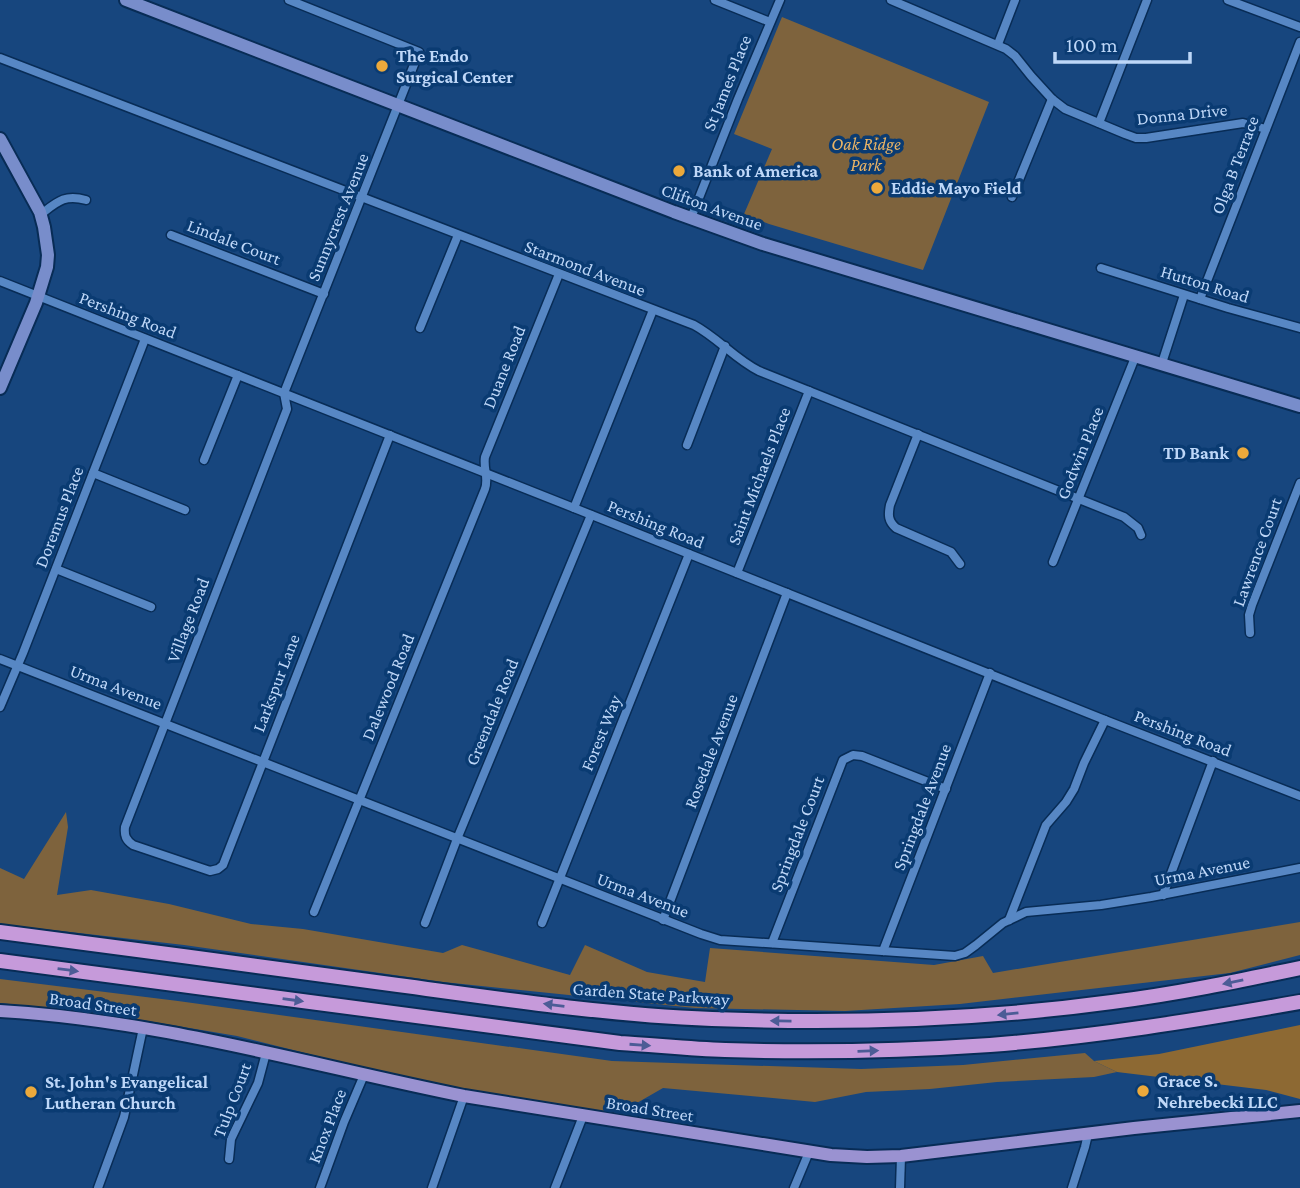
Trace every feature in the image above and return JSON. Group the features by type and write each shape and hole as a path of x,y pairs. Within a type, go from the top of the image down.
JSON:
{"highway":[{"name":"Garden State Parkway","path":"0,932 604,1011 709,1019 813,1022 920,1020 995,1015 1135,999 1300,968"},
{"path":"0,961 620,1043 722,1050 859,1051 989,1045 1093,1034 1300,1002"}],"main road":[{"name":"Clifton Avenue","path":"125,0 691,218 796,254 1300,406"},
{"path":"0,139 40,215 48,255 38,297 0,388"},
{"name":"Broad Street","path":"0,1012 85,1018 301,1059 464,1096 831,1155 901,1156 1300,1111"}],"street":[{"name":"Sunnycrest Avenue","path":"284,393 419,52 289,0"},
{"path":"715,0 769,22"},
{"name":"St James Place","path":"691,218 780,0"},
{"path":"998,44 1015,0"},
{"path":"1098,123 1147,0"},
{"path":"1228,0 1300,27"},
{"name":"Donna Drive","path":"896,1 998,44 1015,55 1052,99 1065,109 1136,138 1243,123 1266,130"},
{"name":"Olga B Terrace","path":"1200,299 1300,42"},
{"name":"Starmond Avenue","path":"0,58 694,325 725,346 746,365 1124,517 1138,528 1141,535"},
{"path":"1012,197 1052,99"},
{"path":"40,215 69,197 86,200"},
{"name":"Lindale Court","path":"171,235 324,294"},
{"path":"420,328 458,235"},
{"name":"Hutton Road","path":"1101,268 1300,328"},
{"name":"Duane Road","path":"486,473 485,457 559,274"},
{"name":"Pershing Road","path":"0,282 1300,796"},
{"path":"1162,363 1184,295"},
{"path":"574,508 653,310"},
{"name":"Doremus Place","path":"0,707 145,339"},
{"path":"687,444 725,346"},
{"name":"Godwin Place","path":"1053,562 1136,355"},
{"path":"204,460 238,375"},
{"name":"Saint Michaels Place","path":"737,573 809,391"},
{"name":"Village Road","path":"144,849 127,841 125,827 288,409 284,393"},
{"name":"Larkspur Lane","path":"144,849 210,871 221,867 390,435"},
{"path":"918,435 890,505 890,522 896,528 951,552 960,564"},
{"path":"93,473 185,510"},
{"name":"Dalewood Road","path":"314,912 485,489 486,473"},
{"name":"Lawrence Court","path":"1250,633 1249,615 1252,605 1300,483"},
{"name":"Greendale Road","path":"425,923 591,515"},
{"name":"Forest Way","path":"542,923 689,554"},
{"path":"56,569 150,607"},
{"name":"Rosedale Avenue","path":"663,920 787,593"},
{"name":"Urma Avenue","path":"0,659 720,940 956,956 965,953 1009,920 1026,912 1101,905 1300,868"},
{"name":"Springdale Avenue","path":"883,951 990,673"},
{"path":"1009,920 1041,835 1074,789 1105,720"},
{"name":"Springdale Court","path":"772,943 843,760 853,755 862,756 946,789"},
{"path":"1163,895 1213,761"},
{"path":"98,1188 124,1117 143,1028"},
{"name":"Tulp Court","path":"229,1159 231,1139 258,1083 266,1053"},
{"name":"Knox Place","path":"320,1188 364,1074"},
{"path":"432,1188 464,1096"},
{"path":"555,1188 583,1116"},
{"path":"1073,1188 1088,1133"},
{"path":"794,1188 809,1152"},
{"path":"900,1188 901,1156"}],"green space":[{"name":"Oak Ridge Park","path":"782,17 989,102 923,270 744,214 772,149 734,134"},
{"path":"66,812 68,827 57,895 91,890 169,904 251,924 303,929 443,953 462,945 570,975 585,945 647,972 705,982 710,948 934,965 983,956 993,973 1300,922 1300,955 1230,973 960,1004 845,1011 695,1008 443,982 184,945 0,924 0,868 24,879"},
{"path":"0,979 612,1061 861,1069 963,1065 1085,1053 1094,1061 1117,1072 1094,1077 866,1092 815,1102 663,1088 616,1115 506,1098 397,1076 237,1036 118,1016 0,1003"}],"shaded area":[{"path":"1300,1025 1300,1099 1266,1090 1117,1072 1094,1061 1159,1054"}],"place":[{"name":"The Endo Surgical Center","path":"382,66"},
{"name":"Bank of America","path":"679,171"},
{"name":"Eddie Mayo Field","path":"877,188"},
{"name":"TD Bank","path":"1243,453"},
{"name":"Grace S. Nehrebecki LLC","path":"1143,1091"},
{"name":"St. John's Evangelical Lutheran Church","path":"31,1092"}]}
